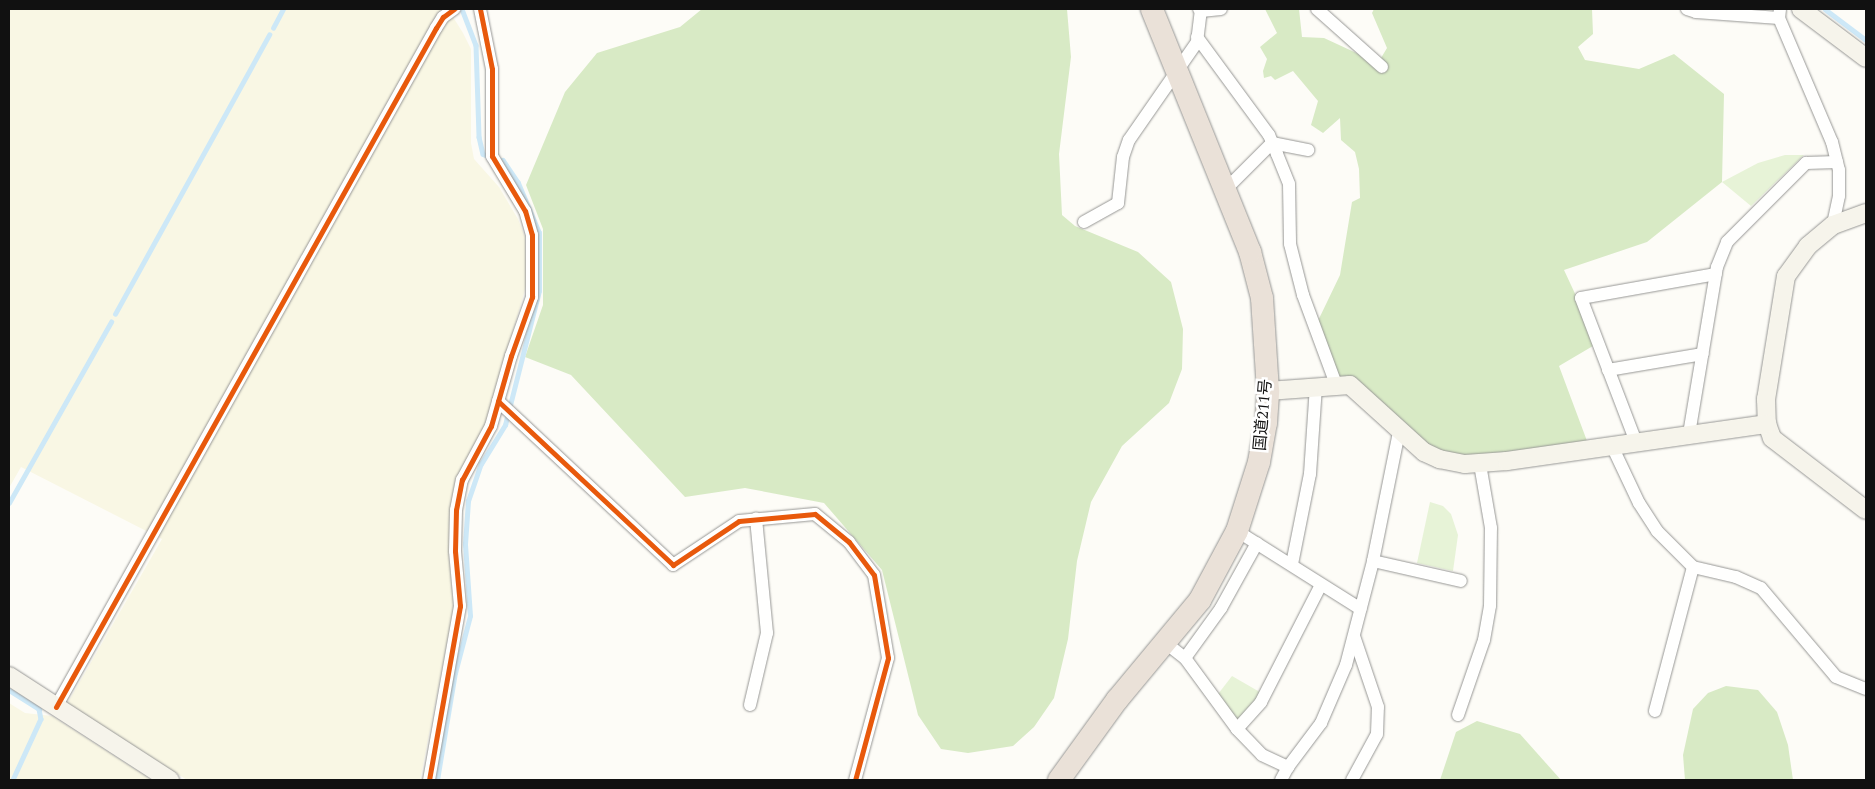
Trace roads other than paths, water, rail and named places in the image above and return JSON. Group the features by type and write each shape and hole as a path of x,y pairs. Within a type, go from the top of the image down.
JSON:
{"highway":[{"name":"国道211号","path":"1059,780 1117,700 1167,644 1200,600 1237,531 1259,462 1268,391 1262,298 1250,252 1152,9"}],"street":[{"path":"56,707 440,22 454,9"},
{"path":"429,780 460,606 455,551 456,510 462,480 491,426 532,297 534,265 532,234 525,211 492,156 492,69 480,9"},
{"path":"1084,222 1118,203 1123,157 1129,140 1178,72 1197,37 1200,10 1221,9"},
{"path":"1317,9 1382,67"},
{"path":"1687,9 1706,13 1780,13 1832,142 1837,162 1839,196 1834,225"},
{"path":"1801,9 1866,58"},
{"path":"1197,37 1272,143 1289,184 1290,244 1303,295 1336,384"},
{"path":"1272,143 1308,150"},
{"path":"1226,189 1272,143"},
{"path":"1689,434 1716,274 1727,242 1806,163 1837,162"},
{"path":"1866,213 1834,225 1808,246 1786,276 1766,399 1767,424 1780,446 1866,510"},
{"path":"1636,442 1581,298 1716,274"},
{"path":"1608,370 1703,354"},
{"path":"1268,391 1336,384 1350,385 1360,391 1399,432 1439,459 1480,464 1767,424"},
{"path":"1292,564 1310,474 1316,387"},
{"path":"498,400 673,565 739,521 815,514 849,542 874,576 888,658 855,780"},
{"path":"1281,780 1321,723 1346,665 1373,560 1399,432"},
{"path":"1612,446 1639,503 1657,531 1693,566 1736,577 1761,588 1836,677 1866,689"},
{"path":"1458,715 1484,640 1490,606 1491,528 1480,464"},
{"path":"750,705 767,633 756,519"},
{"path":"1237,531 1361,609"},
{"path":"1185,658 1221,608 1257,543"},
{"path":"1373,560 1461,581"},
{"path":"1656,711 1693,566"},
{"path":"1237,729 1265,696 1321,585"},
{"path":"1352,780 1377,734 1378,707 1354,636"},
{"path":"1167,644 1185,658 1237,729 1262,756 1288,768"},
{"path":"9,676 170,780"}],"waterway":[{"path":"273,28 283,9"},
{"path":"462,9 476,45 479,137 483,154 490,157"},
{"path":"1825,9 1866,40"},
{"path":"115,314 269,35"},
{"path":"437,780 455,673 470,616 465,544 468,501 481,464 505,425 539,291 539,233 518,183 503,161 497,159"},
{"path":"9,503 111,322"},
{"path":"9,690 39,709 41,719 13,780"}]}
